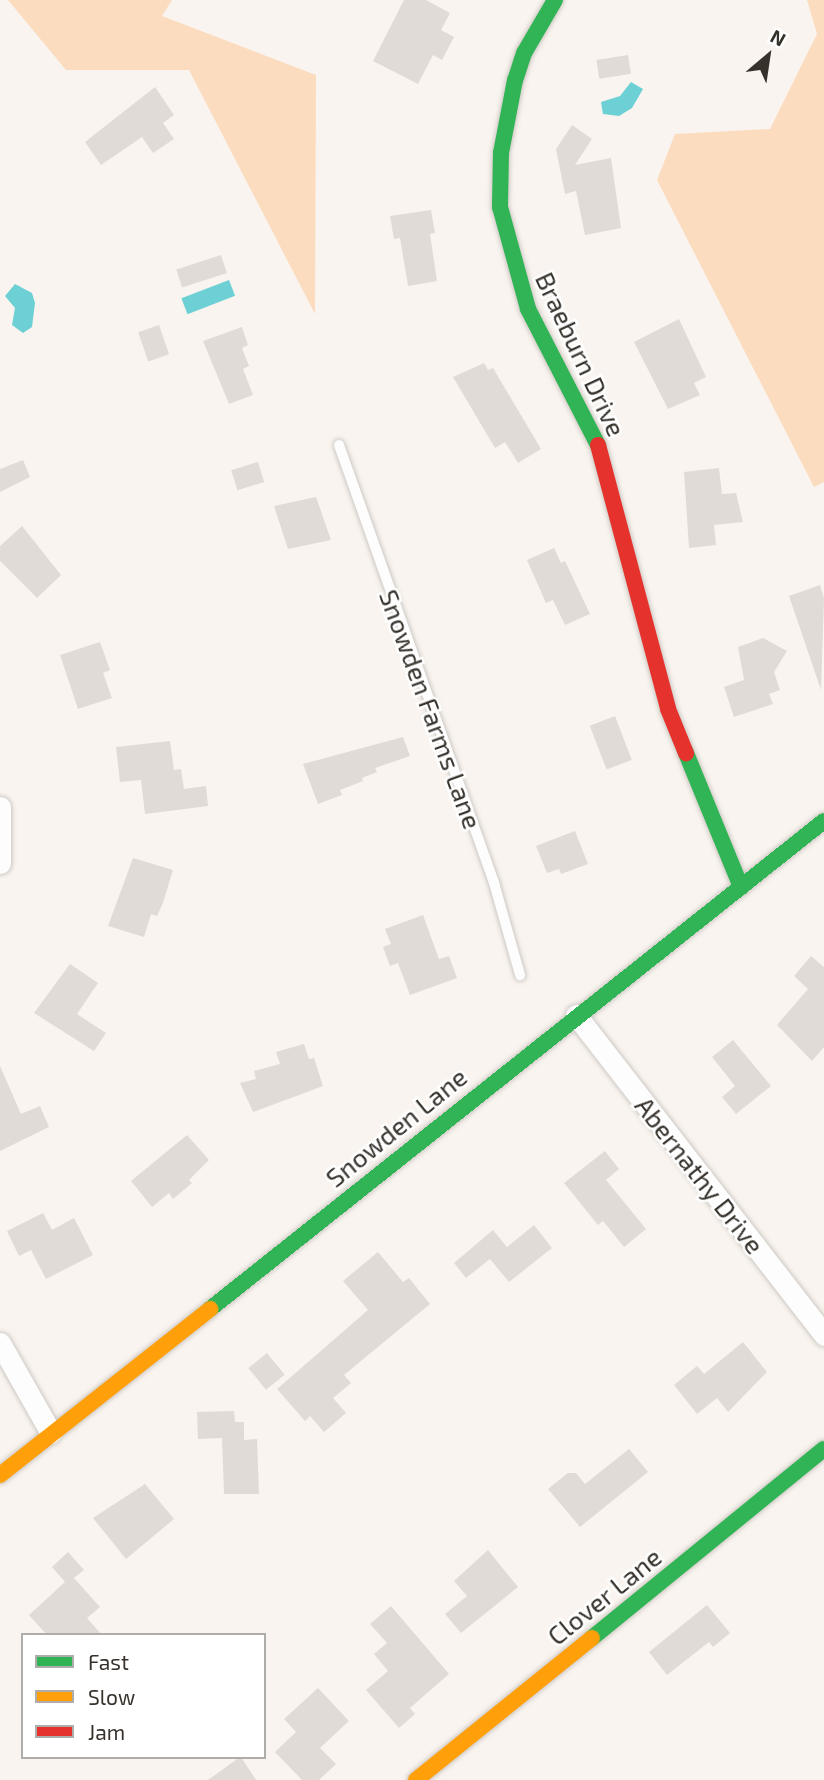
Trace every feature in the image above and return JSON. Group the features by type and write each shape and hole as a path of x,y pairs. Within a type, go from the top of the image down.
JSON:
{"street":[{"name":"Braeburn Drive","path":"555,0 524,53 515,80 501,153 500,207 528,309 597,441 668,709 741,887"},
{"path":"0,807 0,863"},
{"name":"Snowden Lane","path":"0,1475 576,1015 824,821"},
{"name":"Abernathy Drive","path":"576,1015 824,1335"},
{"path":"0,1343 51,1433"},
{"name":"Clover Lane","path":"416,1780 824,1449"}],"lane":[{"name":"Snowden Farms Lane","path":"339,445 494,883 520,975"}],"shaded area":[{"path":"8,0 172,0 162,16 316,75 315,314 189,70 66,70"},
{"path":"807,0 824,0 824,482 814,487 657,180 675,134 770,129 817,34"}],"water":[{"path":"631,82 643,89 632,108 619,116 603,114 601,102 620,96"},
{"path":"229,280 235,296 187,314 181,298"},
{"path":"15,284 32,293 35,303 32,327 23,333 12,325 15,308 5,296"}],"building":[{"path":"404,0 426,0 450,13 441,30 454,37 442,60 433,55 418,84 373,61"},
{"path":"628,55 631,74 599,79 596,60"},
{"path":"155,87 174,115 163,123 174,139 153,153 142,137 101,165 85,142"},
{"path":"572,125 592,139 575,165 611,158 621,228 585,235 576,191 565,194 556,149"},
{"path":"431,210 435,233 430,234 437,281 408,286 400,238 394,239 390,216"},
{"path":"221,255 227,273 182,288 176,270"},
{"path":"679,319 706,377 694,383 700,395 668,409 634,342"},
{"path":"159,325 169,354 148,361 138,332"},
{"path":"242,327 248,345 242,348 249,366 243,369 253,395 229,404 203,341"},
{"path":"484,363 488,370 493,368 541,449 518,463 505,442 495,448 453,377"},
{"path":"23,460 30,477 0,492 0,469"},
{"path":"258,462 264,482 237,490 231,470"},
{"path":"719,468 722,494 736,493 743,522 714,525 716,545 689,548 684,472"},
{"path":"316,497 331,540 288,549 274,506"},
{"path":"22,526 61,575 37,598 0,561 0,546"},
{"path":"554,548 561,563 565,561 590,614 565,625 553,600 546,603 527,560"},
{"path":"820,585 824,598 821,690 789,596"},
{"path":"763,638 787,651 774,672 780,690 769,694 773,704 734,717 724,687 744,680 738,647"},
{"path":"100,642 110,670 103,673 112,698 78,709 60,655"},
{"path":"615,716 632,760 607,770 590,726"},
{"path":"403,737 410,756 375,768 377,772 362,778 363,781 340,790 342,795 318,804 303,764"},
{"path":"170,741 174,770 181,769 184,789 206,786 208,806 145,814 141,780 120,782 116,747"},
{"path":"575,831 588,864 561,874 559,869 547,873 536,846"},
{"path":"133,858 173,870 163,903 157,916 151,914 144,937 108,926"},
{"path":"423,915 439,959 449,956 457,978 410,995 398,963 390,966 383,947 391,944 385,929"},
{"path":"811,956 824,967 824,1047 812,1061 777,1025 808,989 794,976"},
{"path":"70,964 98,983 77,1014 106,1033 94,1051 34,1013"},
{"path":"733,1040 771,1086 736,1114 722,1097 735,1086 712,1057"},
{"path":"304,1044 309,1059 314,1058 323,1086 253,1112 240,1083 256,1079 254,1071 280,1064 276,1052"},
{"path":"0,1066 21,1114 40,1106 49,1127 0,1151"},
{"path":"187,1135 209,1160 189,1180 192,1183 173,1199 169,1193 152,1207 131,1181"},
{"path":"605,1151 619,1169 606,1180 646,1229 624,1247 603,1221 598,1225 564,1183"},
{"path":"43,1213 52,1230 74,1218 93,1255 46,1279 31,1250 19,1256 7,1231"},
{"path":"534,1225 552,1248 509,1282 490,1259 466,1278 454,1263 493,1230 507,1247"},
{"path":"378,1252 403,1282 409,1278 430,1304 344,1375 351,1383 333,1398 346,1413 324,1432 310,1416 305,1421 277,1389 368,1310 343,1281"},
{"path":"743,1342 767,1372 728,1412 717,1398 697,1414 674,1385 697,1366 704,1374"},
{"path":"267,1353 285,1375 266,1390 248,1368"},
{"path":"234,1411 235,1422 244,1422 244,1440 257,1439 259,1494 224,1494 222,1438 198,1439 197,1412"},
{"path":"629,1449 648,1472 580,1527 548,1489 568,1473 576,1473 585,1484"},
{"path":"145,1484 174,1519 126,1559 93,1518"},
{"path":"488,1550 518,1587 461,1633 445,1614 467,1596 454,1581"},
{"path":"68,1552 84,1570 74,1578 100,1607 87,1618 100,1633 45,1633 29,1615 65,1582 52,1567"},
{"path":"707,1605 730,1633 713,1647 709,1642 667,1675 649,1652"},
{"path":"391,1606 449,1674 410,1708 415,1714 399,1728 366,1690 388,1671 374,1654 387,1643 370,1624"},
{"path":"318,1688 349,1721 320,1748 336,1764 319,1780 302,1780 275,1752 296,1732 284,1719"},
{"path":"237,1759 242,1759 256,1780 208,1780"}],"traffic: fast":[{"path":"555,0 524,53 515,80 501,153 500,207 528,309 598,445"},
{"path":"686,753 741,887"},
{"path":"210,1309 824,821"},
{"path":"592,1638 824,1449"}],"traffic: slow":[{"path":"0,1475 210,1309"},
{"path":"416,1780 592,1638"}],"traffic: jam":[{"path":"598,445 668,709 686,753"}]}
